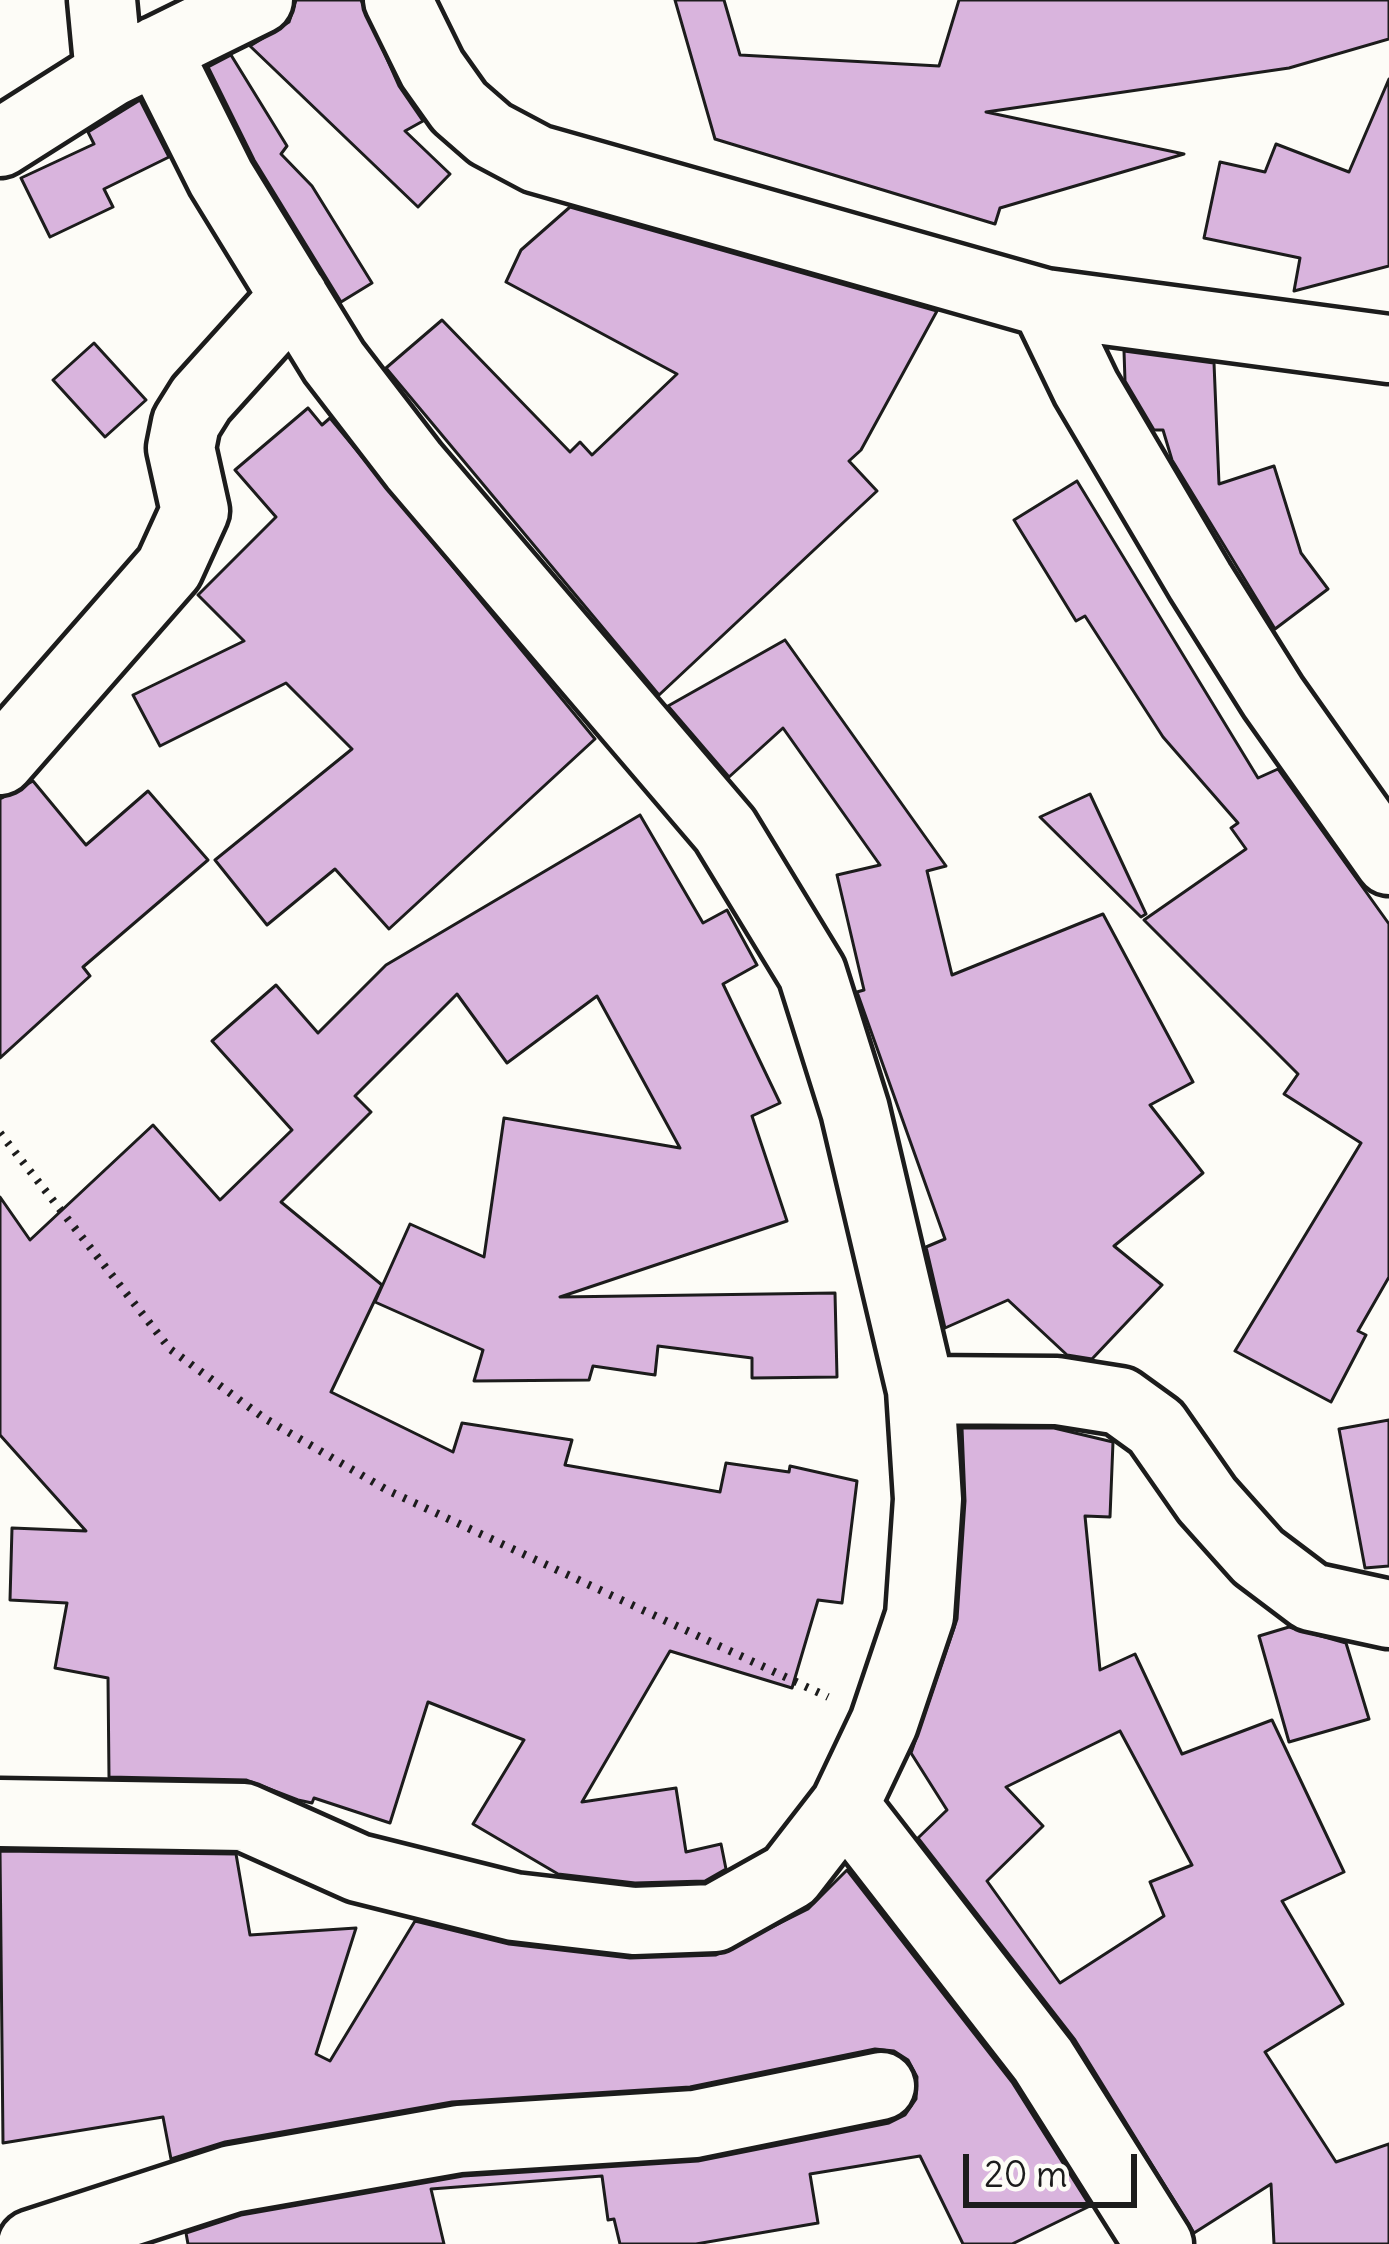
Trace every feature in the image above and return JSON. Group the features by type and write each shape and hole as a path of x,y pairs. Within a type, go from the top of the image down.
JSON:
{"street":[{"path":"0,1813 244,1817 358,1868 514,1906 634,1921 715,1918 790,1876 845,1805 884,1723 920,1616 928,1499 921,1390 855,1110 812,973 725,830 414,466 334,362 221,178 133,62 102,0"},
{"path":"0,143 133,62 259,0"},
{"path":"398,0 432,69 459,107 490,134 537,160 1046,303 1389,350"},
{"path":"0,760 169,568 195,511 181,448 186,423 200,399 294,296"},
{"path":"1046,303 1137,478 1365,786 1389,861"},
{"path":"921,1390 1058,1391 1120,1401 1156,1427 1207,1500 1258,1557 1311,1598 1389,1614"},
{"path":"845,1805 1043,2060 1159,2244"},
{"path":"32,2244 232,2179 459,2139 695,2124 881,2086"}],"path":[{"path":"0,1132 170,1349 264,1418 387,1490 884,1723"}],"building":[{"path":"296,0 361,0 399,86 423,121 405,131 450,174 418,207 250,46 289,22"},
{"path":"675,0 724,0 740,55 939,66 959,0 1389,0 1389,39 1289,68 986,112 1184,154 1000,208 995,224 715,139"},
{"path":"231,55 287,146 281,154 312,186 372,283 341,302 254,160 208,67"},
{"path":"1389,79 1389,266 1294,291 1300,258 1204,238 1220,162 1265,172 1276,144 1349,172"},
{"path":"140,100 169,157 104,189 113,207 50,237 21,178 94,144 88,132"},
{"path":"570,207 937,311 861,450 849,461 877,491 659,695 386,368 442,320 570,452 580,442 592,455 677,374 506,282 521,250"},
{"path":"94,343 146,400 105,437 53,380"},
{"path":"1124,351 1214,363 1219,484 1274,466 1301,553 1328,589 1275,629 1172,460 1163,430 1154,430 1125,381"},
{"path":"308,408 322,425 330,418 595,739 389,929 335,869 267,925 215,860 352,749 286,683 160,746 133,695 244,641 198,595 276,517 235,470"},
{"path":"1077,481 1258,778 1278,769 1389,924 1389,1277 1358,1331 1366,1335 1331,1402 1235,1351 1361,1143 1284,1094 1298,1074 1144,920 1246,849 1231,828 1238,823 1163,737 1085,616 1076,621 1014,520"},
{"path":"785,640 946,866 927,871 952,975 1103,914 1193,1082 1150,1105 1203,1173 1114,1246 1162,1285 1092,1359 1067,1355 1008,1300 945,1328 926,1247 945,1239 857,992 864,990 837,875 880,865 783,728 729,777 668,706"},
{"path":"33,781 86,845 148,791 208,860 83,967 90,976 0,1058 0,799"},
{"path":"1090,794 1146,914 1141,917 1040,817"},
{"path":"640,815 703,923 727,910 757,965 723,984 780,1103 752,1116 787,1221 560,1297 835,1293 837,1377 752,1378 752,1358 658,1346 655,1375 593,1366 589,1380 474,1381 483,1350 375,1302 410,1224 484,1257 504,1118 680,1148 597,996 507,1063 457,994 355,1096 371,1112 281,1202 382,1285 331,1392 453,1452 462,1423 572,1440 565,1465 720,1492 726,1463 789,1472 790,1466 857,1481 842,1603 818,1600 792,1688 670,1651 582,1802 676,1788 686,1852 721,1844 726,1869 705,1881 635,1883 558,1874 473,1824 524,1740 428,1702 390,1823 314,1798 312,1803 298,1800 246,1780 109,1777 108,1678 55,1668 67,1603 10,1600 12,1528 86,1531 0,1435 0,1197 30,1240 153,1125 220,1200 292,1130 212,1041 276,985 318,1033 386,965"},
{"path":"1389,1420 1389,1566 1365,1568 1339,1429"},
{"path":"962,1428 1054,1428 1113,1442 1110,1517 1085,1516 1100,1670 1135,1654 1182,1754 1272,1720 1344,1872 1282,1901 1343,2004 1265,2052 1336,2162 1389,2144 1389,2244 1274,2244 1271,2184 1194,2233 1075,2040 918,1838 947,1810 911,1753 957,1619 965,1501","holes":["1120,1731 1192,1865 1150,1882 1164,1916 1060,1983 987,1881 1043,1826 1006,1787"]},
{"path":"1289,1627 1346,1643 1369,1719 1289,1742 1259,1636"},
{"path":"0,1851 236,1854 250,1935 356,1928 316,2054 330,2061 415,1921 509,1944 630,1958 716,1955 808,1909 847,1870 1012,2082 1090,2206 1012,2244 963,2244 920,2156 810,2174 818,2223 696,2244 620,2244 614,2219 608,2220 602,2176 431,2189 444,2244 188,2244 186,2233 241,2215 463,2176 698,2161 889,2123 905,2115 916,2099 917,2077 908,2060 894,2051 875,2049 690,2087 452,2102 225,2142 171,2159 163,2117 3,2143"}]}
